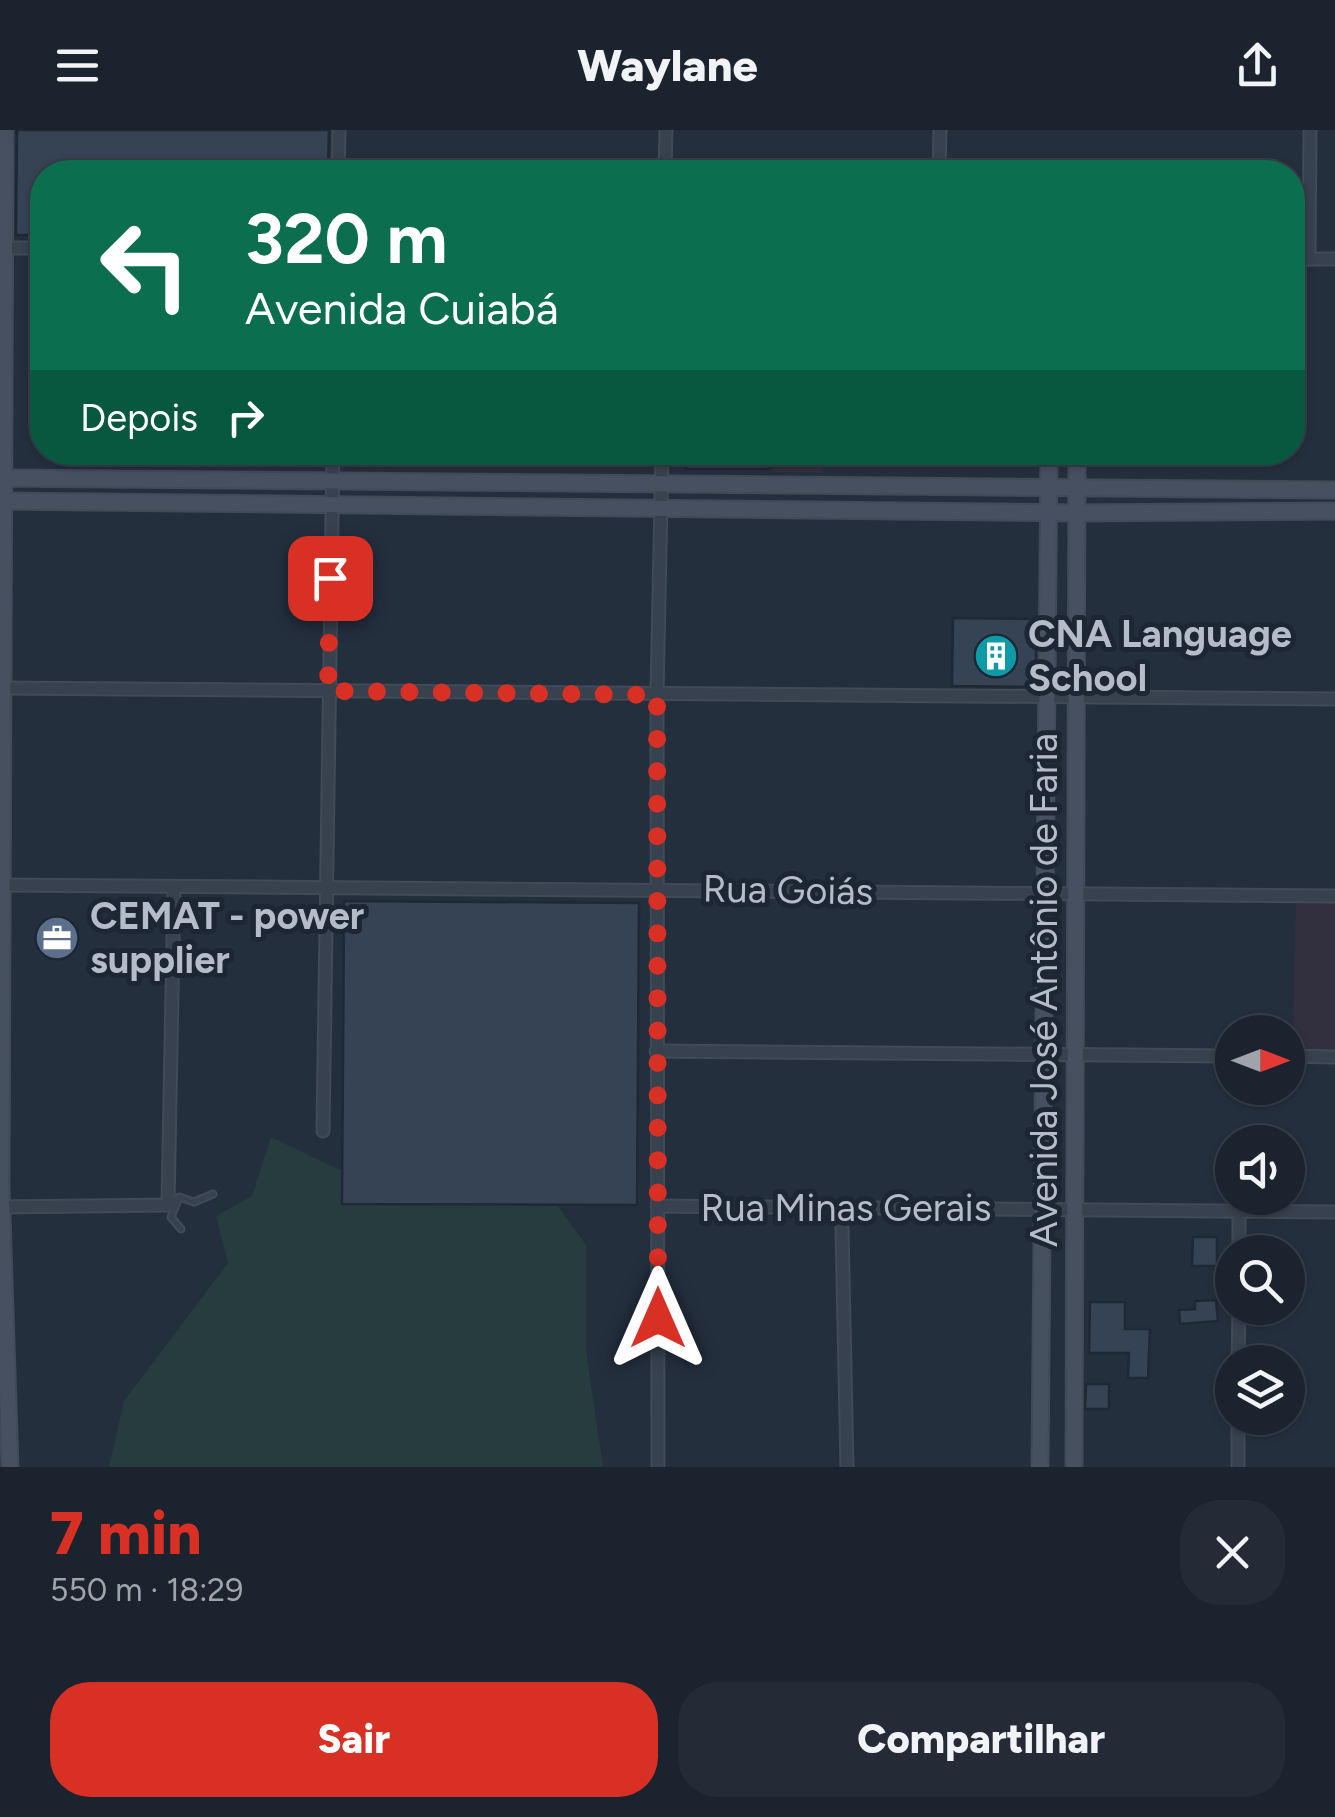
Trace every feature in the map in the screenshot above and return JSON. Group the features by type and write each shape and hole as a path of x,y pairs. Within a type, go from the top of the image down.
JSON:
{"street":[{"path":"4,130 1,1207 10,1467"},
{"path":"338,160 339,130"},
{"path":"665,160 666,130"},
{"path":"939,160 940,130"},
{"path":"1309,259 1310,130"},
{"path":"6,248 30,248"},
{"path":"1305,259 1335,260"},
{"path":"322,1131 333,465"},
{"path":"658,1467 657,695 662,465"},
{"name":"Avenida José Antônio de Faria","path":"1040,1467 1049,465"},
{"name":"Avenida José Antônio de Faria","path":"1074,1467 1077,465"},
{"path":"2,478 1335,490"},
{"path":"157,480 158,502"},
{"path":"793,484 794,508"},
{"path":"3,501 1076,513 1335,511"},
{"path":"3,688 1077,700 1335,699"},
{"name":"Rua Goiás","path":"2,886 657,887 1335,896"},
{"path":"1,1207 173,1201 174,888"},
{"path":"656,1052 1215,1056"},
{"path":"1305,1056 1335,1057"},
{"name":"Rua Minas Gerais","path":"657,1206 1215,1212"},
{"name":"Rua Minas Gerais","path":"1305,1212 1335,1212"},
{"path":"842,1228 847,1467"},
{"path":"1238,1435 1238,1467"}],"lane":[{"path":"181,1229 171,1217 173,1201 194,1202 213,1194"}],"shaded area":[{"path":"773,465 823,465 823,473 773,472"},
{"path":"1296,896 1335,896 1335,1057 1305,1056 1305,1015 1294,1015"}],"green space":[{"path":"271,1137 342,1171 343,1204 557,1205 586,1245 586,1351 603,1467 109,1467 124,1401 228,1263 216,1216 252,1196"}],"building":[{"path":"17,130 329,130 328,160 30,160 30,235 16,235"},
{"path":"686,465 769,465 769,469 686,469"},
{"name":"CNA Language School","path":"953,618 1036,619 1036,687 952,686"},
{"path":"344,901 639,903 637,1205 342,1204"},
{"path":"1193,1237 1215,1237 1215,1266 1192,1266"},
{"path":"1215,1300 1215,1321 1180,1324 1179,1310 1195,1309 1195,1301"},
{"path":"1090,1302 1125,1302 1125,1329 1150,1329 1148,1378 1128,1378 1129,1353 1089,1353"},
{"path":"1086,1384 1109,1384 1109,1409 1085,1409"}],"place":[{"name":"CNA Language School","path":"996,656"},
{"name":"CEMAT - power supplier","path":"57,938"}],"route":[{"path":"330,578 328,691 657,695 658,1318"}]}
